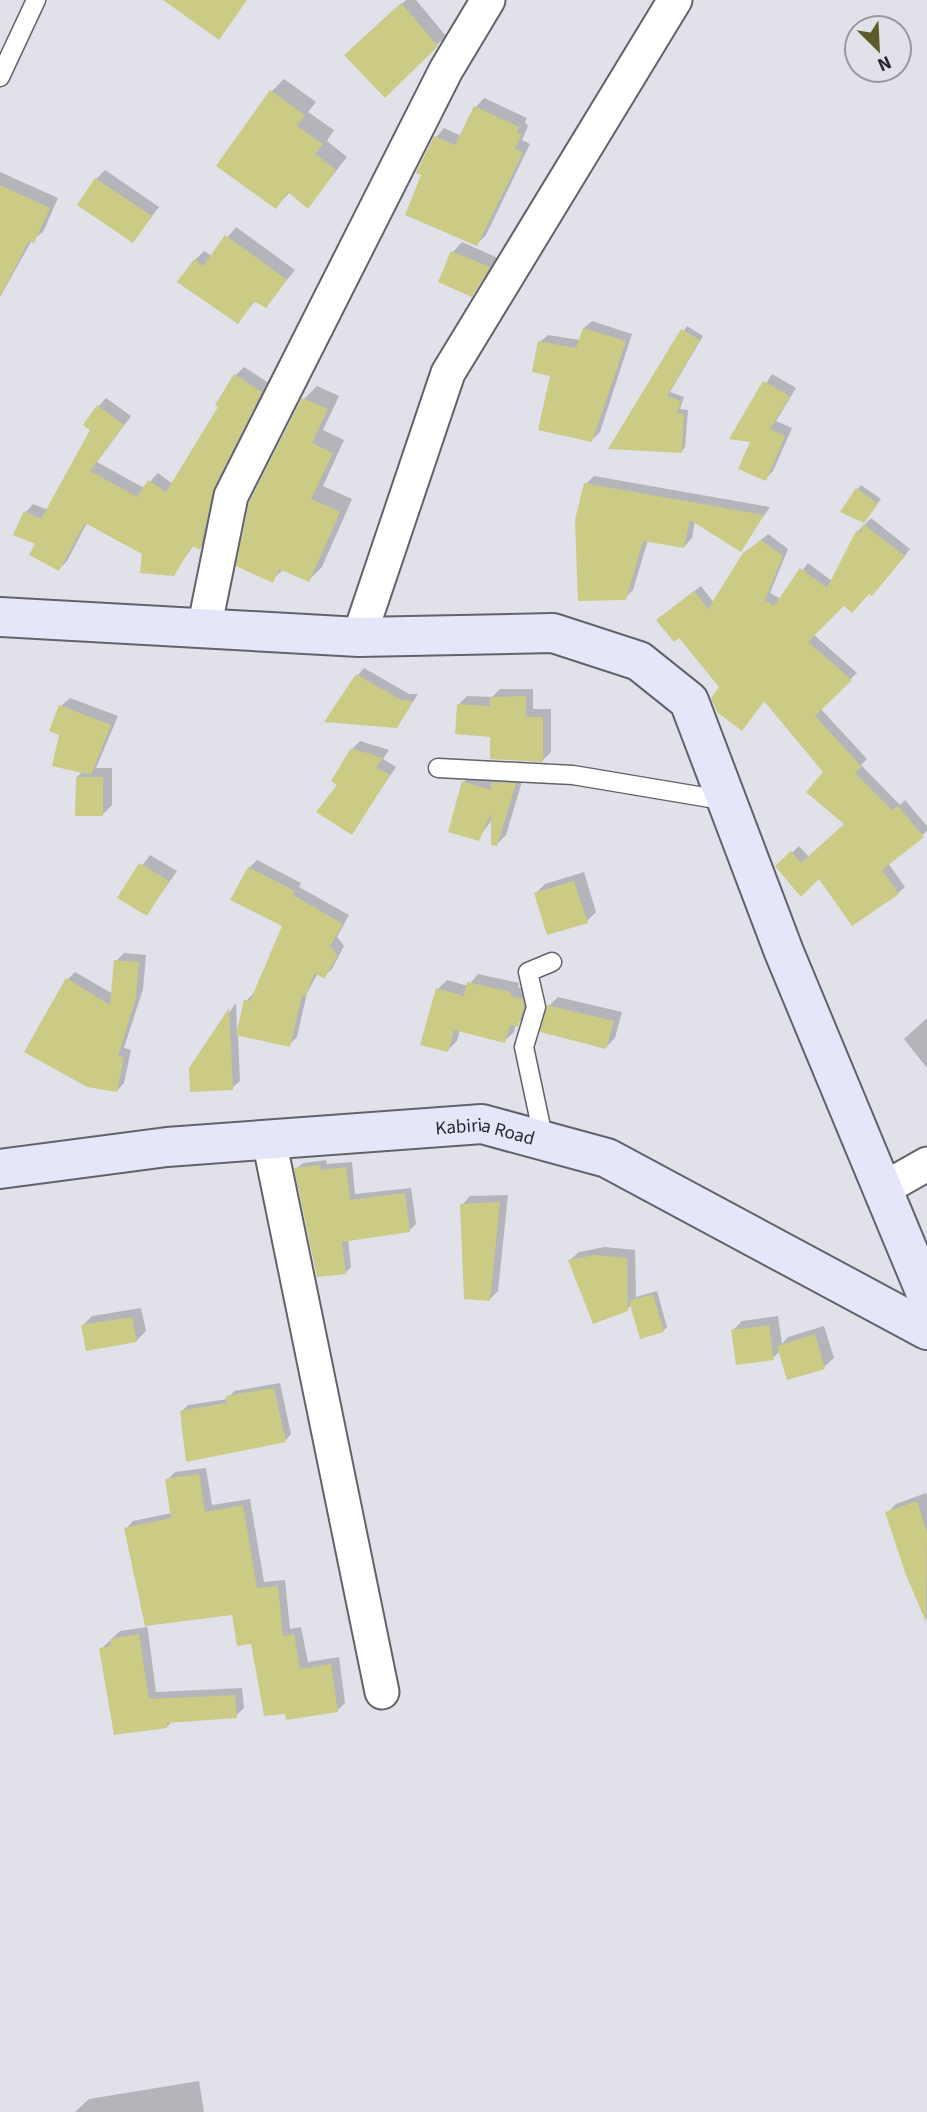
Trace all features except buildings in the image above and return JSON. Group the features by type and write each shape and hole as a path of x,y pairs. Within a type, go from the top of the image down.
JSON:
{"main road":[{"path":"0,617 359,637 553,633 639,661 689,701 784,952 927,1296"},
{"name":"Kabiria Road","path":"0,1169 167,1147 482,1124 607,1158 927,1330"}],"street":[{"path":"204,629 231,496 446,70 488,0"},
{"path":"359,637 448,373 675,0"},
{"path":"269,1140 382,1692"},
{"path":"883,1189 927,1164"}],"lane":[{"path":"0,78 36,0"},
{"path":"438,768 573,775 728,801"},
{"path":"544,1141 524,1047 536,1007 528,972 552,962"}]}
